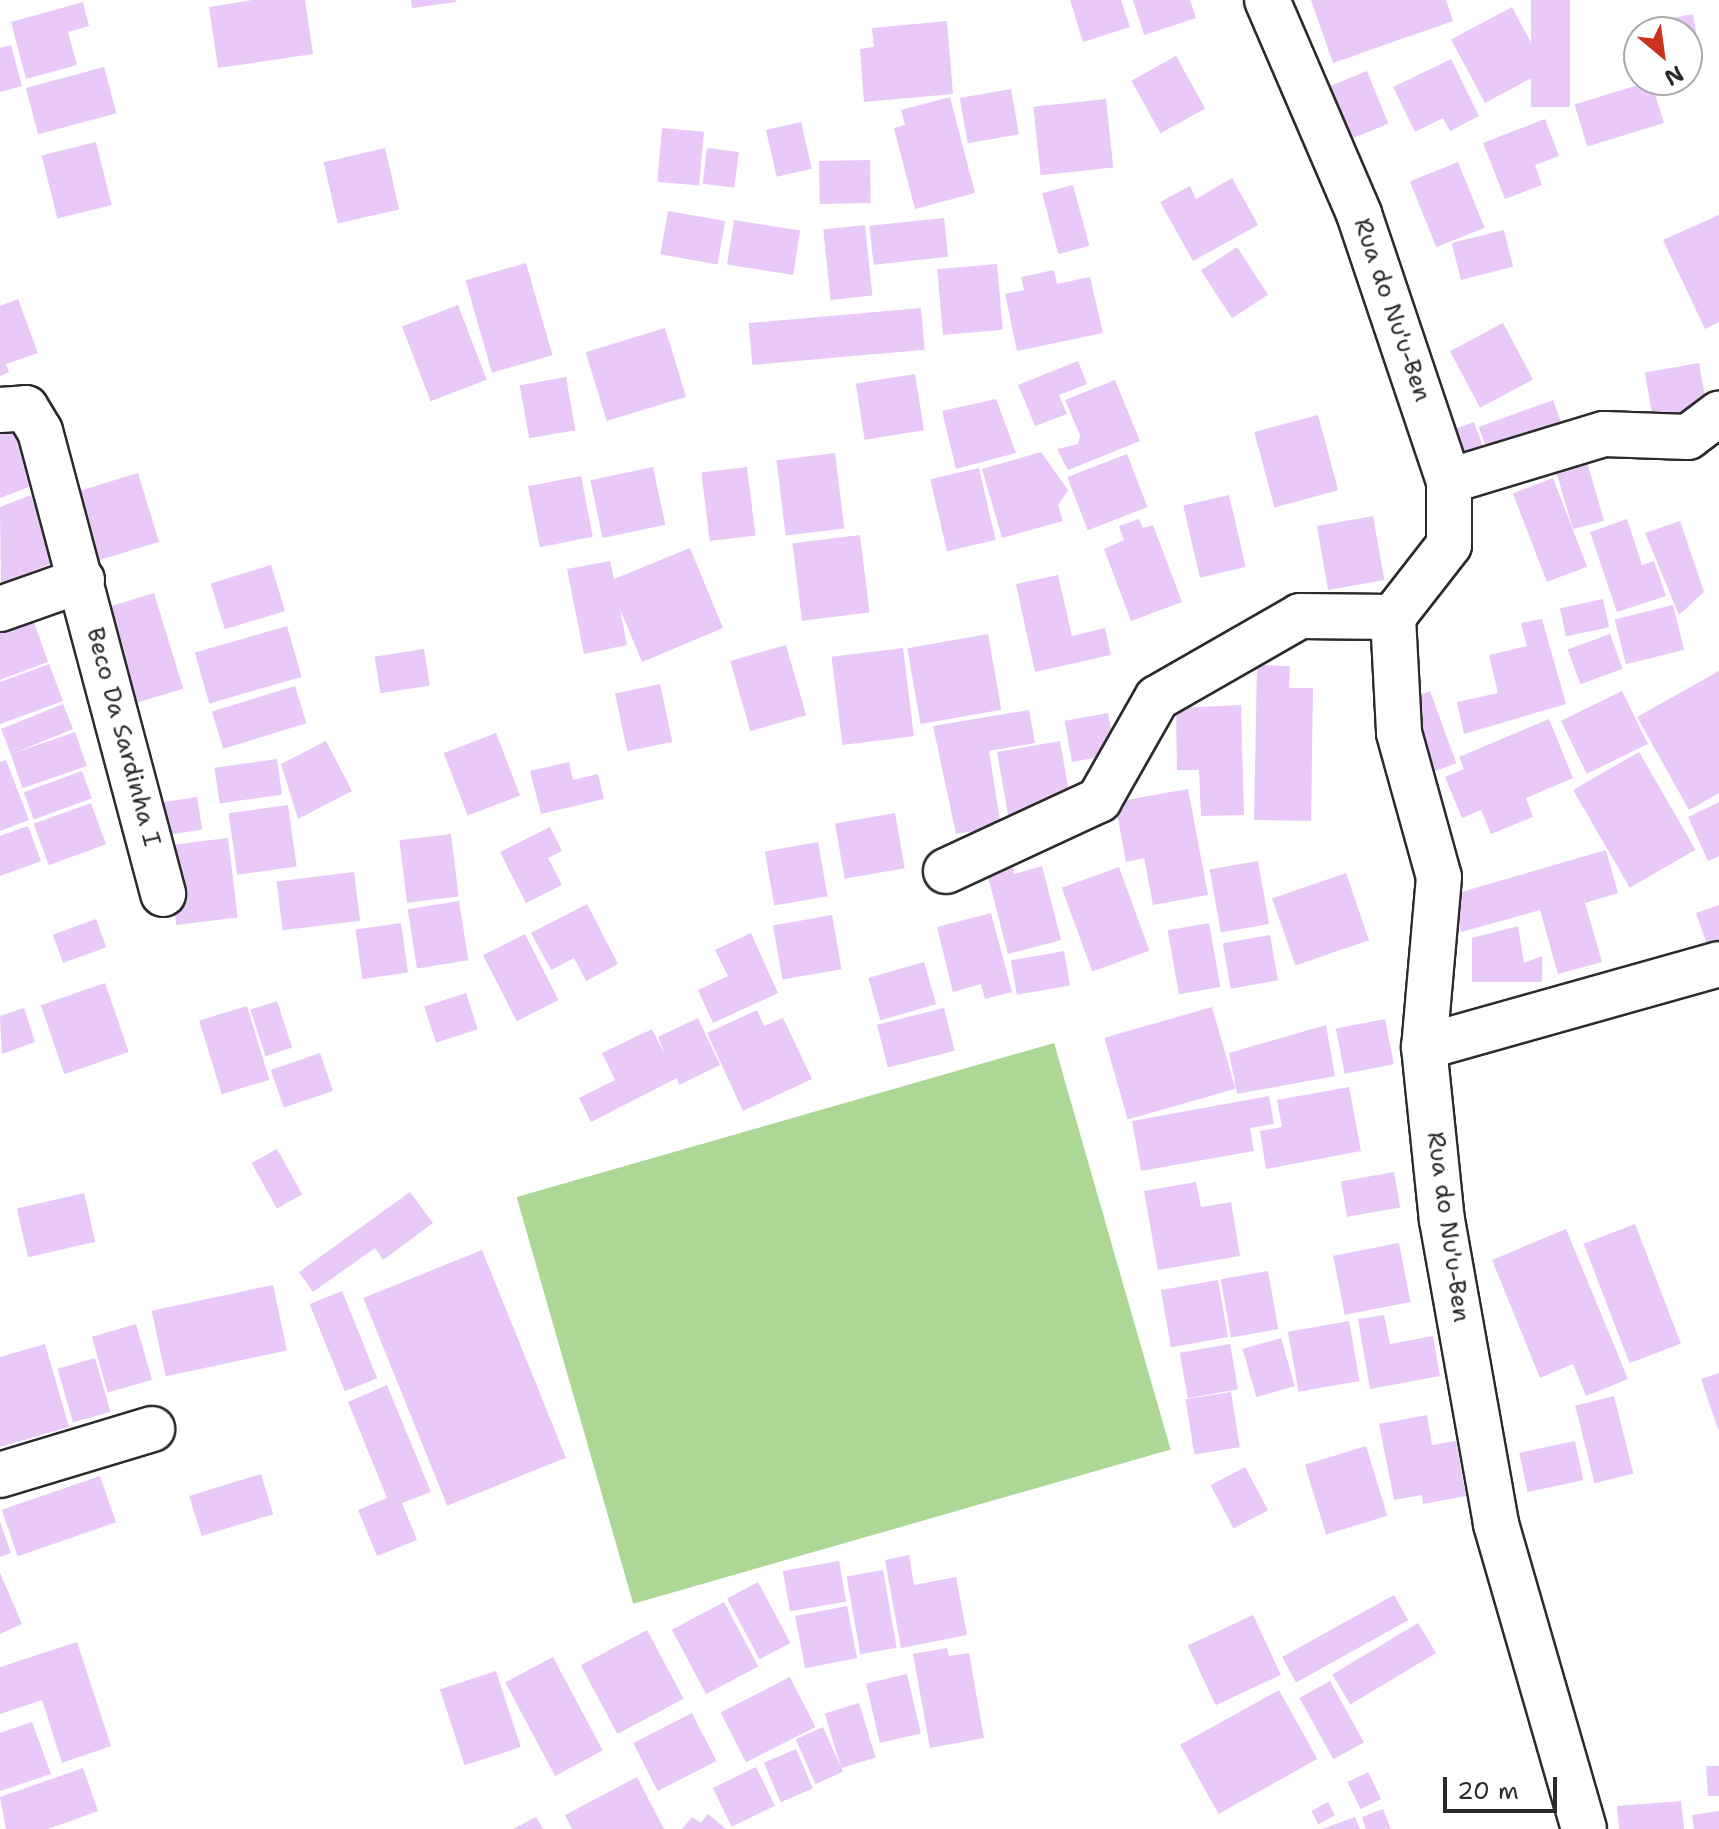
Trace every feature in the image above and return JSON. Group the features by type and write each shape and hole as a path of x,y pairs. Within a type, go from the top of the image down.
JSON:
{"street":[{"name":"Rua do Nu'u-Ben","path":"1267,0 1359,214 1449,481 1449,545 1393,617 1399,733 1439,877 1424,1047 1442,1220 1496,1524 1584,1829"},
{"name":"Beco Da Sardinha I","path":"0,410 26,408 40,431 163,894"},
{"path":"1449,481 1604,434 1688,437 1719,414"},
{"path":"0,609 82,580"},
{"path":"946,871 1099,800 1157,698 1300,616 1393,617"},
{"path":"1424,1047 1719,964"},
{"path":"0,1475 152,1429"}],"green space":[{"path":"1054,1043 1171,1450 633,1604 517,1197"}],"building":[{"path":"252,0 305,0 313,54 218,68 209,7"},
{"path":"411,0 456,0 456,2 412,8"},
{"path":"1070,0 1121,0 1130,27 1083,42"},
{"path":"1133,0 1190,0 1196,18 1144,35"},
{"path":"1311,0 1446,0 1453,21 1333,63"},
{"path":"1531,0 1570,0 1570,107 1531,107"},
{"path":"83,2 89,26 68,32 77,65 26,79 11,22"},
{"path":"1512,7 1546,71 1485,103 1451,39"},
{"path":"947,21 953,94 864,102 860,49 874,47 872,28"},
{"path":"11,45 22,86 0,92 0,48"},
{"path":"1176,56 1205,108 1160,133 1131,81"},
{"path":"1451,59 1479,116 1450,131 1443,118 1415,132 1393,87"},
{"path":"104,67 116,113 38,134 26,88"},
{"path":"1367,71 1388,124 1338,144 1317,91"},
{"path":"1011,89 1019,134 968,143 960,98"},
{"path":"1623,90 1623,96 1656,96 1664,123 1587,146 1574,104"},
{"path":"950,97 975,193 915,209 894,128 905,125 901,110"},
{"path":"1106,99 1113,168 1041,175 1033,107"},
{"path":"1545,119 1559,156 1535,165 1542,185 1505,199 1483,143"},
{"path":"801,122 812,169 777,177 766,130"},
{"path":"662,128 704,132 699,185 657,182"},
{"path":"96,142 112,205 57,219 42,156"},
{"path":"385,148 399,209 338,224 324,162"},
{"path":"707,148 739,152 734,188 703,184"},
{"path":"870,160 871,203 820,204 819,161"},
{"path":"1458,162 1485,228 1436,247 1410,181"},
{"path":"1232,178 1258,225 1193,261 1160,202 1190,186 1196,199"},
{"path":"1073,185 1089,246 1058,254 1042,193"},
{"path":"668,211 725,221 717,264 660,254"},
{"path":"1719,215 1719,322 1705,329 1663,240"},
{"path":"944,218 948,257 873,265 869,226"},
{"path":"734,220 800,230 793,275 727,264"},
{"path":"865,225 872,296 831,300 823,229"},
{"path":"1504,230 1513,267 1461,280 1452,243"},
{"path":"1237,247 1268,295 1232,318 1201,270"},
{"path":"526,263 552,355 492,373 465,280"},
{"path":"997,264 1003,330 943,335 937,269"},
{"path":"1054,270 1057,284 1090,277 1103,333 1017,351 1005,294 1024,290 1021,277"},
{"path":"18,299 38,353 6,364 9,372 0,376 0,306"},
{"path":"458,305 487,380 431,401 402,327"},
{"path":"921,308 925,350 752,365 749,323"},
{"path":"1503,323 1533,380 1480,408 1450,351"},
{"path":"665,328 686,397 607,421 586,352"},
{"path":"1078,361 1087,384 1059,395 1067,414 1035,426 1018,385"},
{"path":"1699,363 1708,415 1654,425 1645,373"},
{"path":"915,374 924,430 865,440 856,383"},
{"path":"566,377 575,430 529,438 520,385"},
{"path":"1115,380 1140,441 1068,470 1057,449 1078,444 1080,435 1065,400"},
{"path":"996,399 1016,453 956,469 942,411"},
{"path":"1553,400 1566,436 1492,463 1479,427"},
{"path":"1318,415 1338,490 1274,507 1254,432"},
{"path":"1474,422 1485,452 1450,465 1439,435"},
{"path":"13,429 34,485 0,498 0,434"},
{"path":"1583,448 1604,521 1573,529 1556,471"},
{"path":"1041,452 1068,490 1058,505 1063,521 1002,538 982,469"},
{"path":"835,453 844,528 786,536 776,460"},
{"path":"1127,454 1147,507 1088,530 1067,477"},
{"path":"653,467 665,525 603,538 590,480"},
{"path":"747,467 755,535 710,541 701,473"},
{"path":"979,468 996,540 947,551 930,479"},
{"path":"138,473 159,542 95,561 74,493"},
{"path":"581,476 593,537 540,547 528,486"},
{"path":"1553,478 1587,567 1547,582 1513,493"},
{"path":"31,495 56,562 1,583 0,507"},
{"path":"1229,495 1246,567 1200,578 1183,506"},
{"path":"1373,516 1384,580 1328,590 1317,526"},
{"path":"1139,519 1143,528 1153,525 1182,602 1131,621 1104,549 1124,540 1119,526"},
{"path":"1627,519 1642,565 1654,561 1666,596 1617,612 1590,532"},
{"path":"1680,521 1704,592 1679,615 1645,533"},
{"path":"860,535 870,612 802,621 793,543"},
{"path":"690,548 723,628 642,662 620,609 627,645 584,654 567,569 610,561 614,579"},
{"path":"271,565 285,611 225,629 211,583"},
{"path":"1058,575 1072,636 1105,628 1111,655 1035,672 1016,584"},
{"path":"154,593 183,689 129,705 99,610"},
{"path":"1603,599 1609,627 1566,637 1560,608"},
{"path":"1673,605 1684,650 1626,664 1615,620"},
{"path":"29,608 48,662 0,680 0,618"},
{"path":"1542,619 1566,704 1464,734 1457,702 1498,693 1489,655 1527,646 1521,623"},
{"path":"287,626 302,677 209,703 195,652"},
{"path":"988,634 1001,710 921,724 907,648"},
{"path":"1610,634 1623,669 1580,684 1568,649"},
{"path":"786,645 806,715 750,731 730,661"},
{"path":"903,648 914,736 842,745 832,657"},
{"path":"424,649 430,686 380,693 375,657"},
{"path":"49,664 63,701 0,724 0,682"},
{"path":"1257,665 1290,666 1289,688 1313,688 1311,821 1254,820"},
{"path":"1719,671 1719,793 1689,810 1637,717"},
{"path":"660,684 672,742 627,751 615,694"},
{"path":"295,686 306,723 223,749 212,711"},
{"path":"1430,691 1456,763 1429,773 1403,701"},
{"path":"1622,691 1648,744 1587,774 1561,721"},
{"path":"63,704 73,729 11,754 1,729"},
{"path":"1241,705 1244,815 1201,816 1199,770 1177,770 1176,708"},
{"path":"1029,710 1035,743 989,751 1001,827 956,834 933,726"},
{"path":"1108,713 1115,754 1072,762 1065,721"},
{"path":"1549,719 1573,778 1526,798 1533,817 1491,834 1481,810 1462,818 1445,777 1464,769 1459,757"},
{"path":"75,732 87,766 22,788 11,754"},
{"path":"496,733 520,796 468,816 444,753"},
{"path":"326,741 352,791 298,819 281,764"},
{"path":"1060,741 1072,810 1009,821 997,752"},
{"path":"1639,752 1696,850 1630,888 1573,790"},
{"path":"277,759 282,795 220,803 215,768"},
{"path":"6,760 29,820 0,831 0,762"},
{"path":"569,762 573,780 598,774 604,799 541,814 530,771"},
{"path":"82,771 92,798 34,819 24,792"},
{"path":"1188,789 1208,895 1153,905 1144,858 1126,862 1115,802"},
{"path":"197,797 202,830 166,835 160,803"},
{"path":"1719,802 1719,856 1708,861 1688,817"},
{"path":"91,803 106,844 49,865 34,824"},
{"path":"288,805 297,866 237,875 229,813"},
{"path":"895,813 905,868 845,879 835,824"},
{"path":"28,826 41,861 0,876 0,836"},
{"path":"550,827 562,851 548,858 562,885 526,903 500,852"},
{"path":"451,834 459,897 407,903 399,840"},
{"path":"228,838 238,917 176,925 166,846"},
{"path":"818,842 828,896 774,906 765,851"},
{"path":"1606,850 1618,893 1585,903 1602,962 1558,974 1540,910 1461,932 1451,895"},
{"path":"1258,861 1269,924 1221,933 1210,870"},
{"path":"1013,865 1014,874 1042,866 1061,940 1008,954 987,873"},
{"path":"1119,867 1149,951 1092,971 1062,888"},
{"path":"354,872 360,921 283,930 277,882"},
{"path":"1346,873 1369,940 1295,966 1272,898"},
{"path":"459,901 468,960 417,968 408,909"},
{"path":"587,904 618,964 586,981 574,958 551,970 531,933"},
{"path":"1719,905 1719,957 1712,959 1696,913"},
{"path":"991,913 1012,992 985,999 981,984 953,992 937,927"},
{"path":"832,915 842,969 782,980 773,925"},
{"path":"96,919 106,947 63,963 53,935"},
{"path":"401,923 408,973 362,979 355,929"},
{"path":"1209,923 1220,987 1179,994 1168,930"},
{"path":"1518,926 1524,963 1542,956 1542,982 1472,982 1472,938"},
{"path":"751,933 778,993 713,1023 698,990 728,976 715,950"},
{"path":"525,934 559,1000 517,1021 483,955"},
{"path":"1270,935 1278,980 1231,989 1223,943"},
{"path":"1064,951 1070,985 1017,995 1011,960"},
{"path":"924,962 936,1004 880,1020 868,978"},
{"path":"105,983 129,1052 64,1074 41,1005"},
{"path":"466,993 478,1029 436,1043 424,1007"},
{"path":"277,1001 292,1048 266,1056 250,1010"},
{"path":"247,1006 270,1080 222,1094 199,1021"},
{"path":"1212,1007 1235,1089 1128,1120 1104,1038"},
{"path":"24,1008 35,1042 2,1054 0,1016"},
{"path":"944,1008 955,1051 888,1067 877,1025"},
{"path":"757,1010 764,1026 783,1018 812,1079 743,1111 707,1033"},
{"path":"698,1018 720,1065 679,1085 677,1078 591,1122 579,1098 615,1080 602,1053 652,1029 666,1057 658,1037"},
{"path":"1385,1019 1394,1064 1345,1074 1336,1029"},
{"path":"1326,1025 1335,1076 1237,1094 1229,1053"},
{"path":"320,1053 333,1091 284,1108 271,1070"},
{"path":"1349,1087 1361,1151 1266,1169 1260,1131 1282,1127 1277,1100"},
{"path":"1269,1096 1274,1124 1250,1128 1254,1151 1141,1171 1132,1121"},
{"path":"277,1149 302,1194 277,1209 252,1163"},
{"path":"1394,1172 1400,1207 1347,1217 1341,1181"},
{"path":"1196,1182 1201,1207 1231,1202 1240,1256 1158,1270 1144,1191"},
{"path":"410,1192 433,1223 383,1260 375,1248 313,1292 299,1272"},
{"path":"84,1193 95,1242 28,1257 17,1209"},
{"path":"1635,1224 1681,1343 1630,1363 1584,1244"},
{"path":"1566,1229 1628,1379 1586,1396 1573,1364 1540,1378 1492,1260"},
{"path":"1399,1243 1410,1302 1345,1315 1333,1256"},
{"path":"482,1250 566,1458 447,1506 363,1298"},
{"path":"1268,1271 1278,1329 1231,1337 1221,1279"},
{"path":"1218,1280 1228,1337 1171,1347 1161,1290"},
{"path":"273,1285 287,1351 166,1376 152,1311"},
{"path":"342,1291 377,1378 345,1391 310,1304"},
{"path":"1384,1315 1390,1344 1433,1336 1440,1376 1370,1389 1358,1319"},
{"path":"1349,1321 1360,1381 1299,1392 1288,1332"},
{"path":"136,1324 152,1380 108,1392 92,1337"},
{"path":"1281,1338 1295,1386 1256,1397 1243,1349"},
{"path":"45,1344 69,1427 0,1447 0,1357"},
{"path":"1230,1344 1238,1389 1188,1398 1180,1353"},
{"path":"95,1358 110,1412 73,1423 58,1369"},
{"path":"1719,1373 1719,1429 1718,1429 1701,1379"},
{"path":"387,1385 431,1492 402,1503 417,1540 377,1556 358,1510 387,1498 348,1402"},
{"path":"1231,1392 1240,1447 1194,1455 1186,1399"},
{"path":"1614,1396 1633,1474 1595,1483 1575,1406"},
{"path":"1427,1415 1432,1445 1456,1441 1466,1496 1423,1504 1422,1495 1394,1500 1379,1424"},
{"path":"1575,1441 1583,1480 1528,1492 1519,1453"},
{"path":"1366,1446 1387,1516 1326,1535 1305,1465"},
{"path":"1245,1467 1268,1510 1234,1529 1211,1485"},
{"path":"261,1474 273,1514 202,1536 189,1496"},
{"path":"100,1476 116,1522 18,1556 2,1510"},
{"path":"0,1522 11,1553 0,1557"},
{"path":"909,1555 914,1585 956,1577 967,1635 901,1648 885,1560"},
{"path":"839,1561 846,1601 790,1611 783,1571"},
{"path":"883,1570 897,1648 860,1654 847,1576"},
{"path":"0,1573 22,1624 0,1634"},
{"path":"758,1582 790,1643 759,1659 727,1598"},
{"path":"1394,1595 1408,1620 1296,1682 1282,1657"},
{"path":"724,1602 758,1666 706,1694 672,1630"},
{"path":"847,1606 857,1658 805,1668 795,1616"},
{"path":"1253,1615 1281,1675 1216,1705 1188,1645"},
{"path":"1418,1623 1436,1653 1350,1705 1332,1675"},
{"path":"647,1630 684,1699 617,1734 581,1665"},
{"path":"77,1642 111,1746 62,1763 42,1700 0,1714 0,1667"},
{"path":"947,1648 949,1656 969,1653 984,1738 930,1748 913,1654"},
{"path":"553,1657 603,1751 555,1776 505,1682"},
{"path":"496,1671 521,1747 465,1765 440,1689"},
{"path":"907,1674 921,1733 880,1743 866,1683"},
{"path":"790,1677 815,1727 746,1762 721,1712"},
{"path":"1330,1681 1364,1742 1333,1759 1299,1698"},
{"path":"1279,1690 1317,1759 1218,1814 1180,1745"},
{"path":"859,1703 876,1758 841,1768 825,1714"},
{"path":"692,1713 717,1761 658,1791 633,1743"},
{"path":"32,1722 51,1774 0,1791 0,1733"},
{"path":"823,1727 843,1772 816,1784 796,1739"},
{"path":"796,1749 813,1789 781,1802 764,1763"},
{"path":"1706,1766 1719,1766 1719,1796 1708,1796"},
{"path":"756,1767 775,1806 732,1827 713,1788"},
{"path":"83,1768 98,1811 48,1829 6,1829 0,1797"},
{"path":"1368,1772 1381,1799 1360,1809 1347,1782"},
{"path":"637,1777 664,1829 572,1829 565,1815"},
{"path":"1681,1801 1684,1829 1619,1829 1617,1806"},
{"path":"1328,1802 1335,1815 1318,1824 1311,1811"},
{"path":"1383,1809 1391,1829 1366,1829 1362,1817"},
{"path":"1719,1811 1719,1829 1694,1829 1692,1815"},
{"path":"708,1814 726,1829 682,1829 692,1817 701,1823"},
{"path":"536,1817 543,1829 513,1829"},
{"path":"1355,1817 1360,1829 1322,1829"}]}
